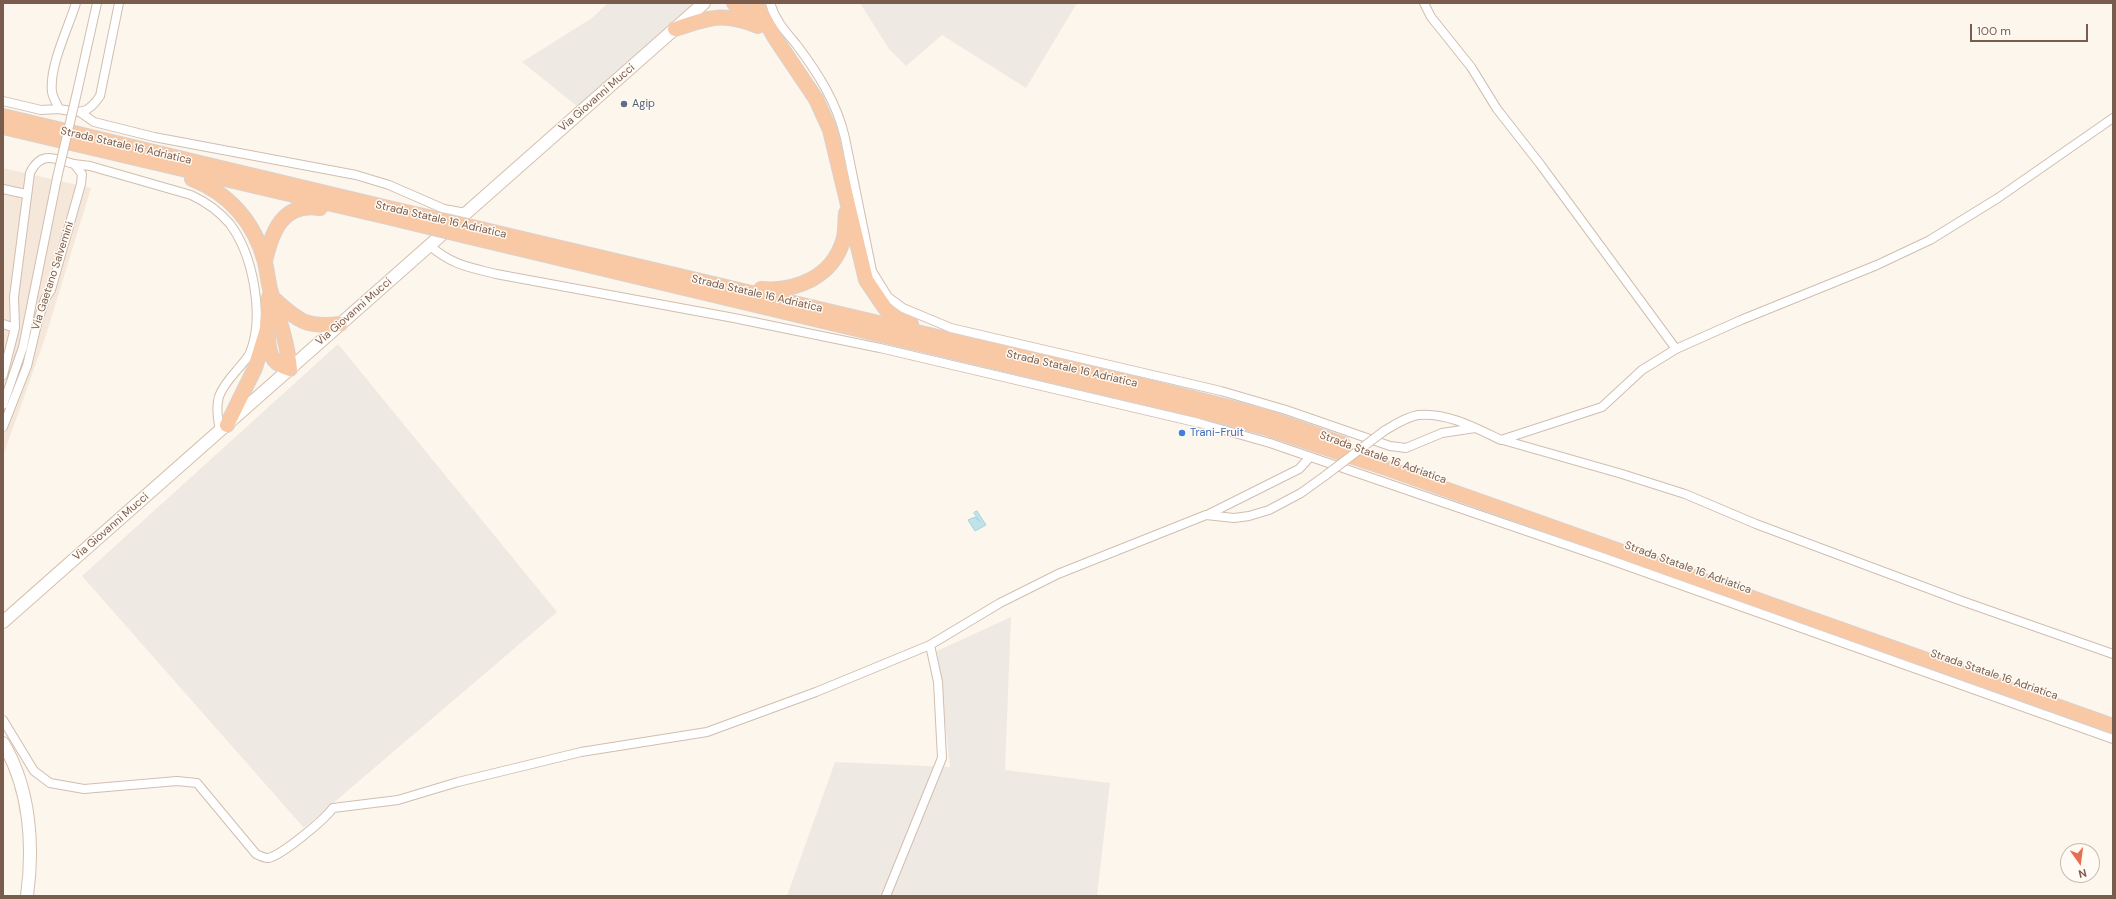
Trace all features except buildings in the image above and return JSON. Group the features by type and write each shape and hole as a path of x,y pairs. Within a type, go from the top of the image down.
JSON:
{"highway":[{"path":"734,3 738,9 761,10"},
{"path":"676,29 707,18 730,16 761,10"},
{"path":"761,10 775,38 816,99 830,130 866,280 885,308 896,318 965,343"},
{"name":"Strada Statale 16 Adriatica","path":"3,116 396,215"},
{"name":"Strada Statale 16 Adriatica","path":"3,127 172,167 469,232 1266,428 1394,471 2113,726"},
{"path":"172,167 180,174 208,185 224,196 237,208 248,223 265,261 271,292 288,345 290,369 281,366 270,354 267,329"},
{"path":"647,269 689,273 759,288 776,290 794,288 811,281 825,269 836,255 843,241 848,201"},
{"path":"265,261 274,230 282,219 297,209 312,207 396,215"},
{"name":"Strada Statale 16 Adriatica","path":"469,232 647,269 965,343 1264,416 1677,565 2113,717"},
{"path":"223,428 255,368 267,329 271,292"},
{"path":"271,292 290,314 305,323 320,327 340,324"}],"main road":[{"name":"Via Giovanni Mucci","path":"3,622 704,3"},
{"path":"5,746 18,775 28,819 30,866 28,896"}],"street":[{"path":"59,109 52,94 52,79 76,3"},
{"name":"Via Gaetano Salvemini","path":"3,405 23,347 57,178 97,3"},
{"path":"81,113 92,107 100,96 119,3"},
{"path":"1424,3 1431,16 1471,68 1497,109 1540,164 1676,350"},
{"path":"761,10 773,13 833,99 846,138 872,271 888,297 903,308 951,328 1221,391 1286,410 1390,446 1406,448 1442,433 1474,428"},
{"path":"3,101 41,110 59,109 81,113 94,122 154,137 356,175 389,185 444,209 466,213"},
{"path":"1501,440 1602,408 1642,370 1676,350 1741,320 1877,265 1930,240 1998,198 2113,118"},
{"name":"Via Gaetano Salvemini","path":"3,375 15,328 14,297 26,194 30,173 38,161 52,158 74,164 82,174 68,232 51,290 37,324 27,366 3,427"},
{"path":"74,164 90,166 191,195 205,202 224,218 242,245 247,257 254,287 256,312 254,335 250,353 220,392 217,403 223,428"},
{"path":"3,189 26,194"},
{"path":"430,245 443,258 458,264 496,274 734,318 880,348 1199,423 1270,443 1605,558 2113,739"},
{"path":"3,324 15,328"},
{"path":"1206,515 1234,518 1256,514 1301,493 1384,431 1417,416 1434,415 1453,420 1501,440 1622,474 1684,494 1756,524 1959,600 2113,654"},
{"path":"3,720 34,771 50,783 84,789 177,781 197,783 256,854 266,858 278,855 289,847 327,815 333,808 398,800 458,782 581,752 707,732 816,692 930,645 1000,603 1058,574 1128,548 1221,510 1299,469 1310,457"},
{"path":"886,896 942,758 938,682 930,645"}],"shaded area":[{"path":"608,3 697,3 578,107 522,62 592,18"},
{"path":"860,3 1077,3 1026,88 942,35 906,66 889,49"},
{"path":"3,168 91,188 46,335 3,456"},
{"path":"338,344 557,612 304,828 82,576"},
{"path":"1011,617 1005,770 1110,783 1097,896 787,896 835,762 950,767 937,651"}],"water":[{"path":"977,511 986,525 975,531 968,520 975,517 980,522 974,513"}],"place":[{"name":"Agip","path":"624,104"},
{"name":"Trani-Fruit","path":"1182,433"}]}
